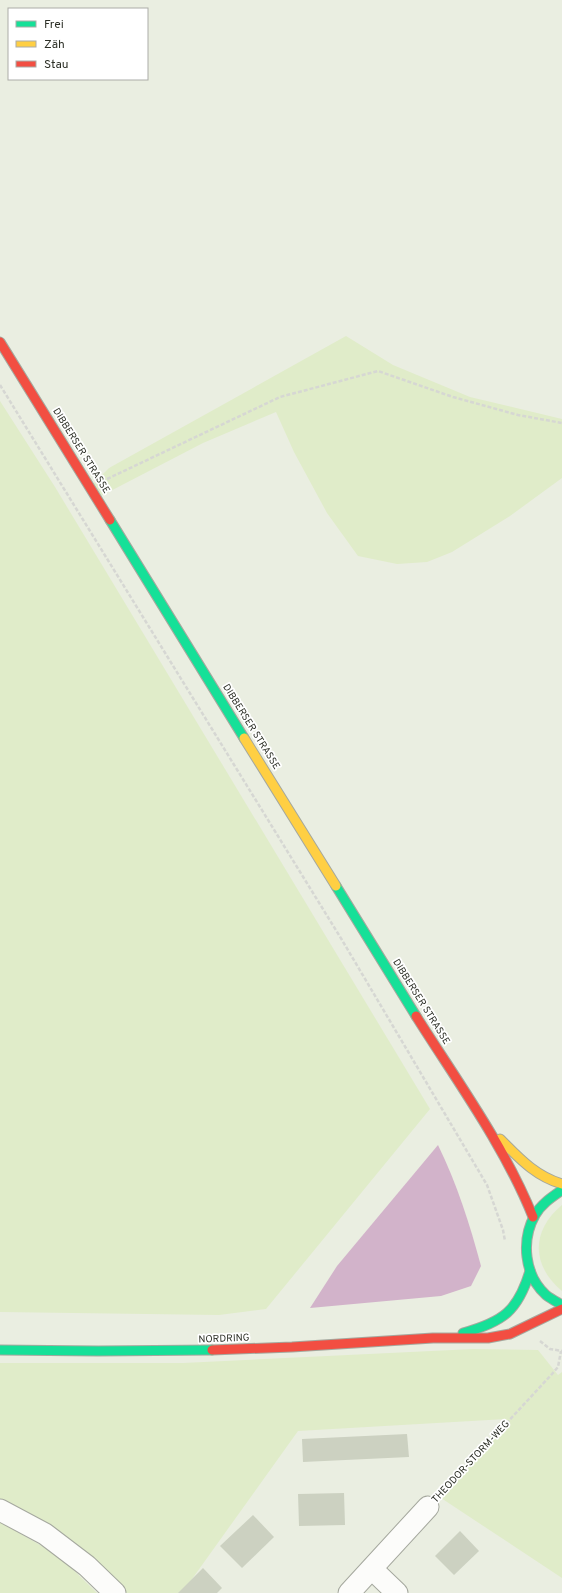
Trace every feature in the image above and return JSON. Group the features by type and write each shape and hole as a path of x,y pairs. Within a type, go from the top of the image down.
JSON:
{"main road":[{"name":"DIBBERSER STRASSE","path":"0,342 483,1122 522,1190 533,1217"},
{"name":"DIBBERSER STRASSE","path":"483,1122 540,1177 550,1182 562,1184"},
{"path":"562,1190 546,1201 533,1217 528,1230 526,1244 526,1258 530,1272 535,1281 544,1292 562,1305"},
{"name":"NORDRING","path":"448,1337 484,1326 509,1311 519,1300 530,1272"},
{"name":"NORDRING","path":"0,1350 189,1351 281,1348 448,1337 470,1339 503,1336 520,1329 545,1315 562,1309"}],"street":[{"name":"THEODOR-STORM-WEG","path":"349,1593 428,1507"},
{"path":"0,1510 45,1534 87,1566 114,1593"},
{"path":"372,1569 397,1593"}],"path":[{"path":"90,487 280,398 378,371 453,397 518,415 562,423"},
{"path":"0,385 342,940 487,1185 503,1230 507,1248"},
{"path":"537,1336 546,1347 562,1351"},
{"name":"THEODOR-STORM-WEG","path":"428,1507 552,1374 558,1367 562,1351"}],"green space":[{"path":"346,336 393,365 470,397 562,419 562,478 510,516 452,552 427,562 397,564 358,556 327,513 294,452 276,412 203,443 97,498 90,487 109,468"},
{"path":"0,401 55,487 430,1109 266,1309 219,1315 0,1312"},
{"path":"562,1205 562,1291 552,1281 545,1270 540,1259 539,1248 540,1237 545,1226 552,1215"},
{"path":"473,1349 538,1350 558,1375 562,1372 562,1578 438,1496 506,1419 298,1431 182,1593 115,1593 0,1510 0,1363 183,1363"},
{"path":"0,1522 59,1556 97,1593 0,1593"}],"shaded area":[{"path":"438,1145 462,1205 481,1266 471,1286 441,1296 310,1308 337,1266"}],"building":[{"path":"407,1434 409,1457 303,1462 302,1439"},
{"path":"344,1493 345,1525 299,1526 298,1494"},
{"path":"253,1515 274,1537 242,1568 220,1546"},
{"path":"460,1531 479,1551 454,1575 435,1556"},
{"path":"203,1568 222,1588 217,1593 178,1593"}],"traffic: fast":[{"path":"110,520 244,738"},
{"path":"336,886 416,1016"},
{"path":"562,1190 547,1201 537,1211 528,1235 527,1246 527,1257 533,1278 546,1295 562,1305"},
{"path":"463,1333 489,1324 507,1313 520,1296 530,1271"},
{"path":"0,1350 212,1350"}],"traffic: slow":[{"path":"244,738 336,886"},
{"path":"500,1139 528,1166 552,1181 562,1184"}],"traffic: jam":[{"path":"0,342 110,520"},
{"path":"416,1016 494,1139 508,1164 533,1217"},
{"path":"212,1350 292,1347 433,1338 488,1338 510,1334 562,1309"}]}
